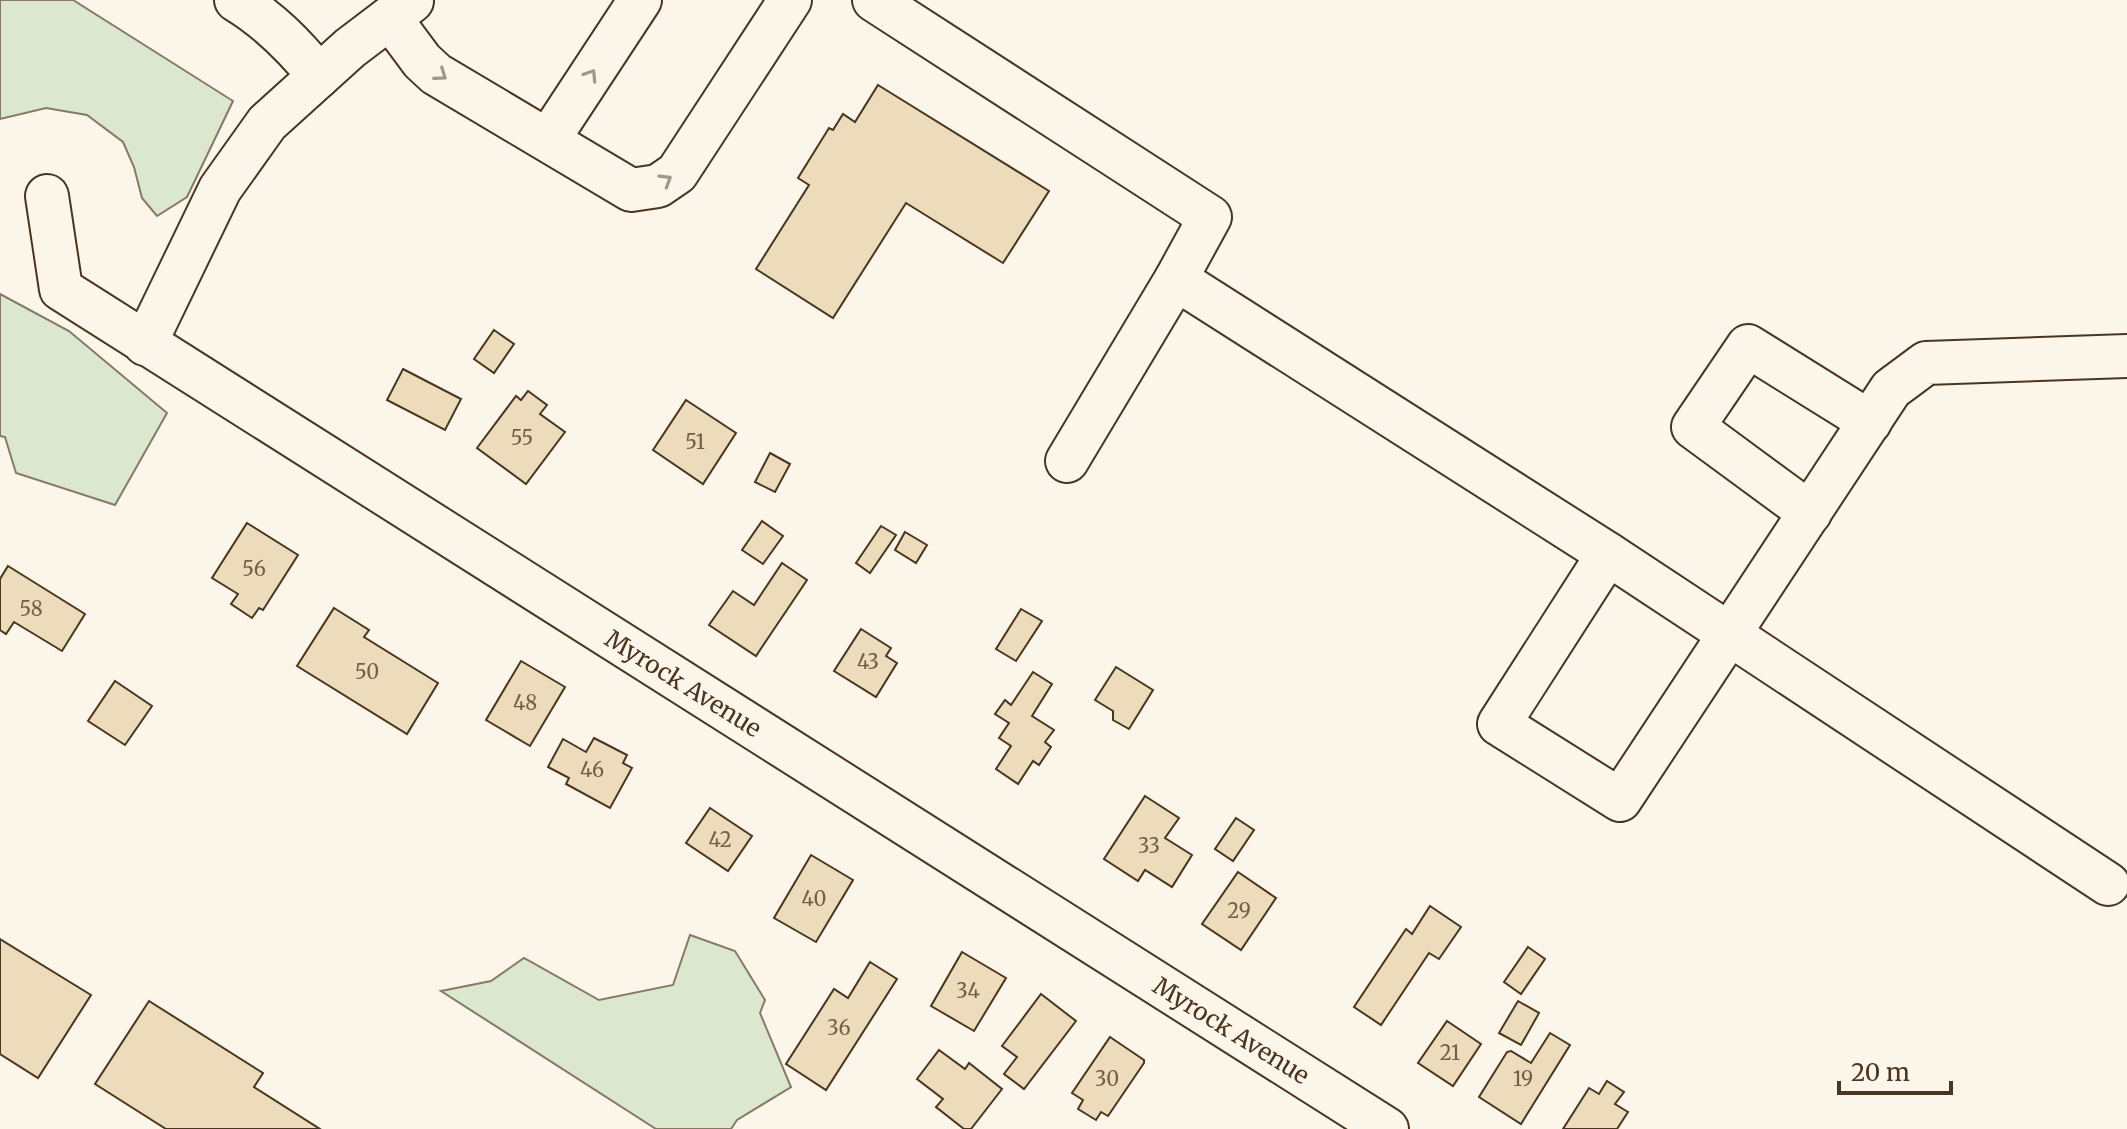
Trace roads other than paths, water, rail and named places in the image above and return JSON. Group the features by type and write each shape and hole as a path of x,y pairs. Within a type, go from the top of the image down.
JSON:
{"street":[{"path":"236,0 262,16 295,47 319,76"},
{"path":"548,140 640,0"},
{"path":"145,344 220,189 267,123 401,9 422,61 436,74 631,190 658,186 677,173 790,0"},
{"path":"874,0 1210,217 1067,461"},
{"name":"Myrock Avenue","path":"47,196 61,289 1387,1129"},
{"path":"1176,279 1608,554 2108,884"},
{"path":"1810,513 1693,427 1748,346 1870,422"},
{"path":"1608,554 1499,724 1620,800 1891,389 1926,363 2127,356"}]}
